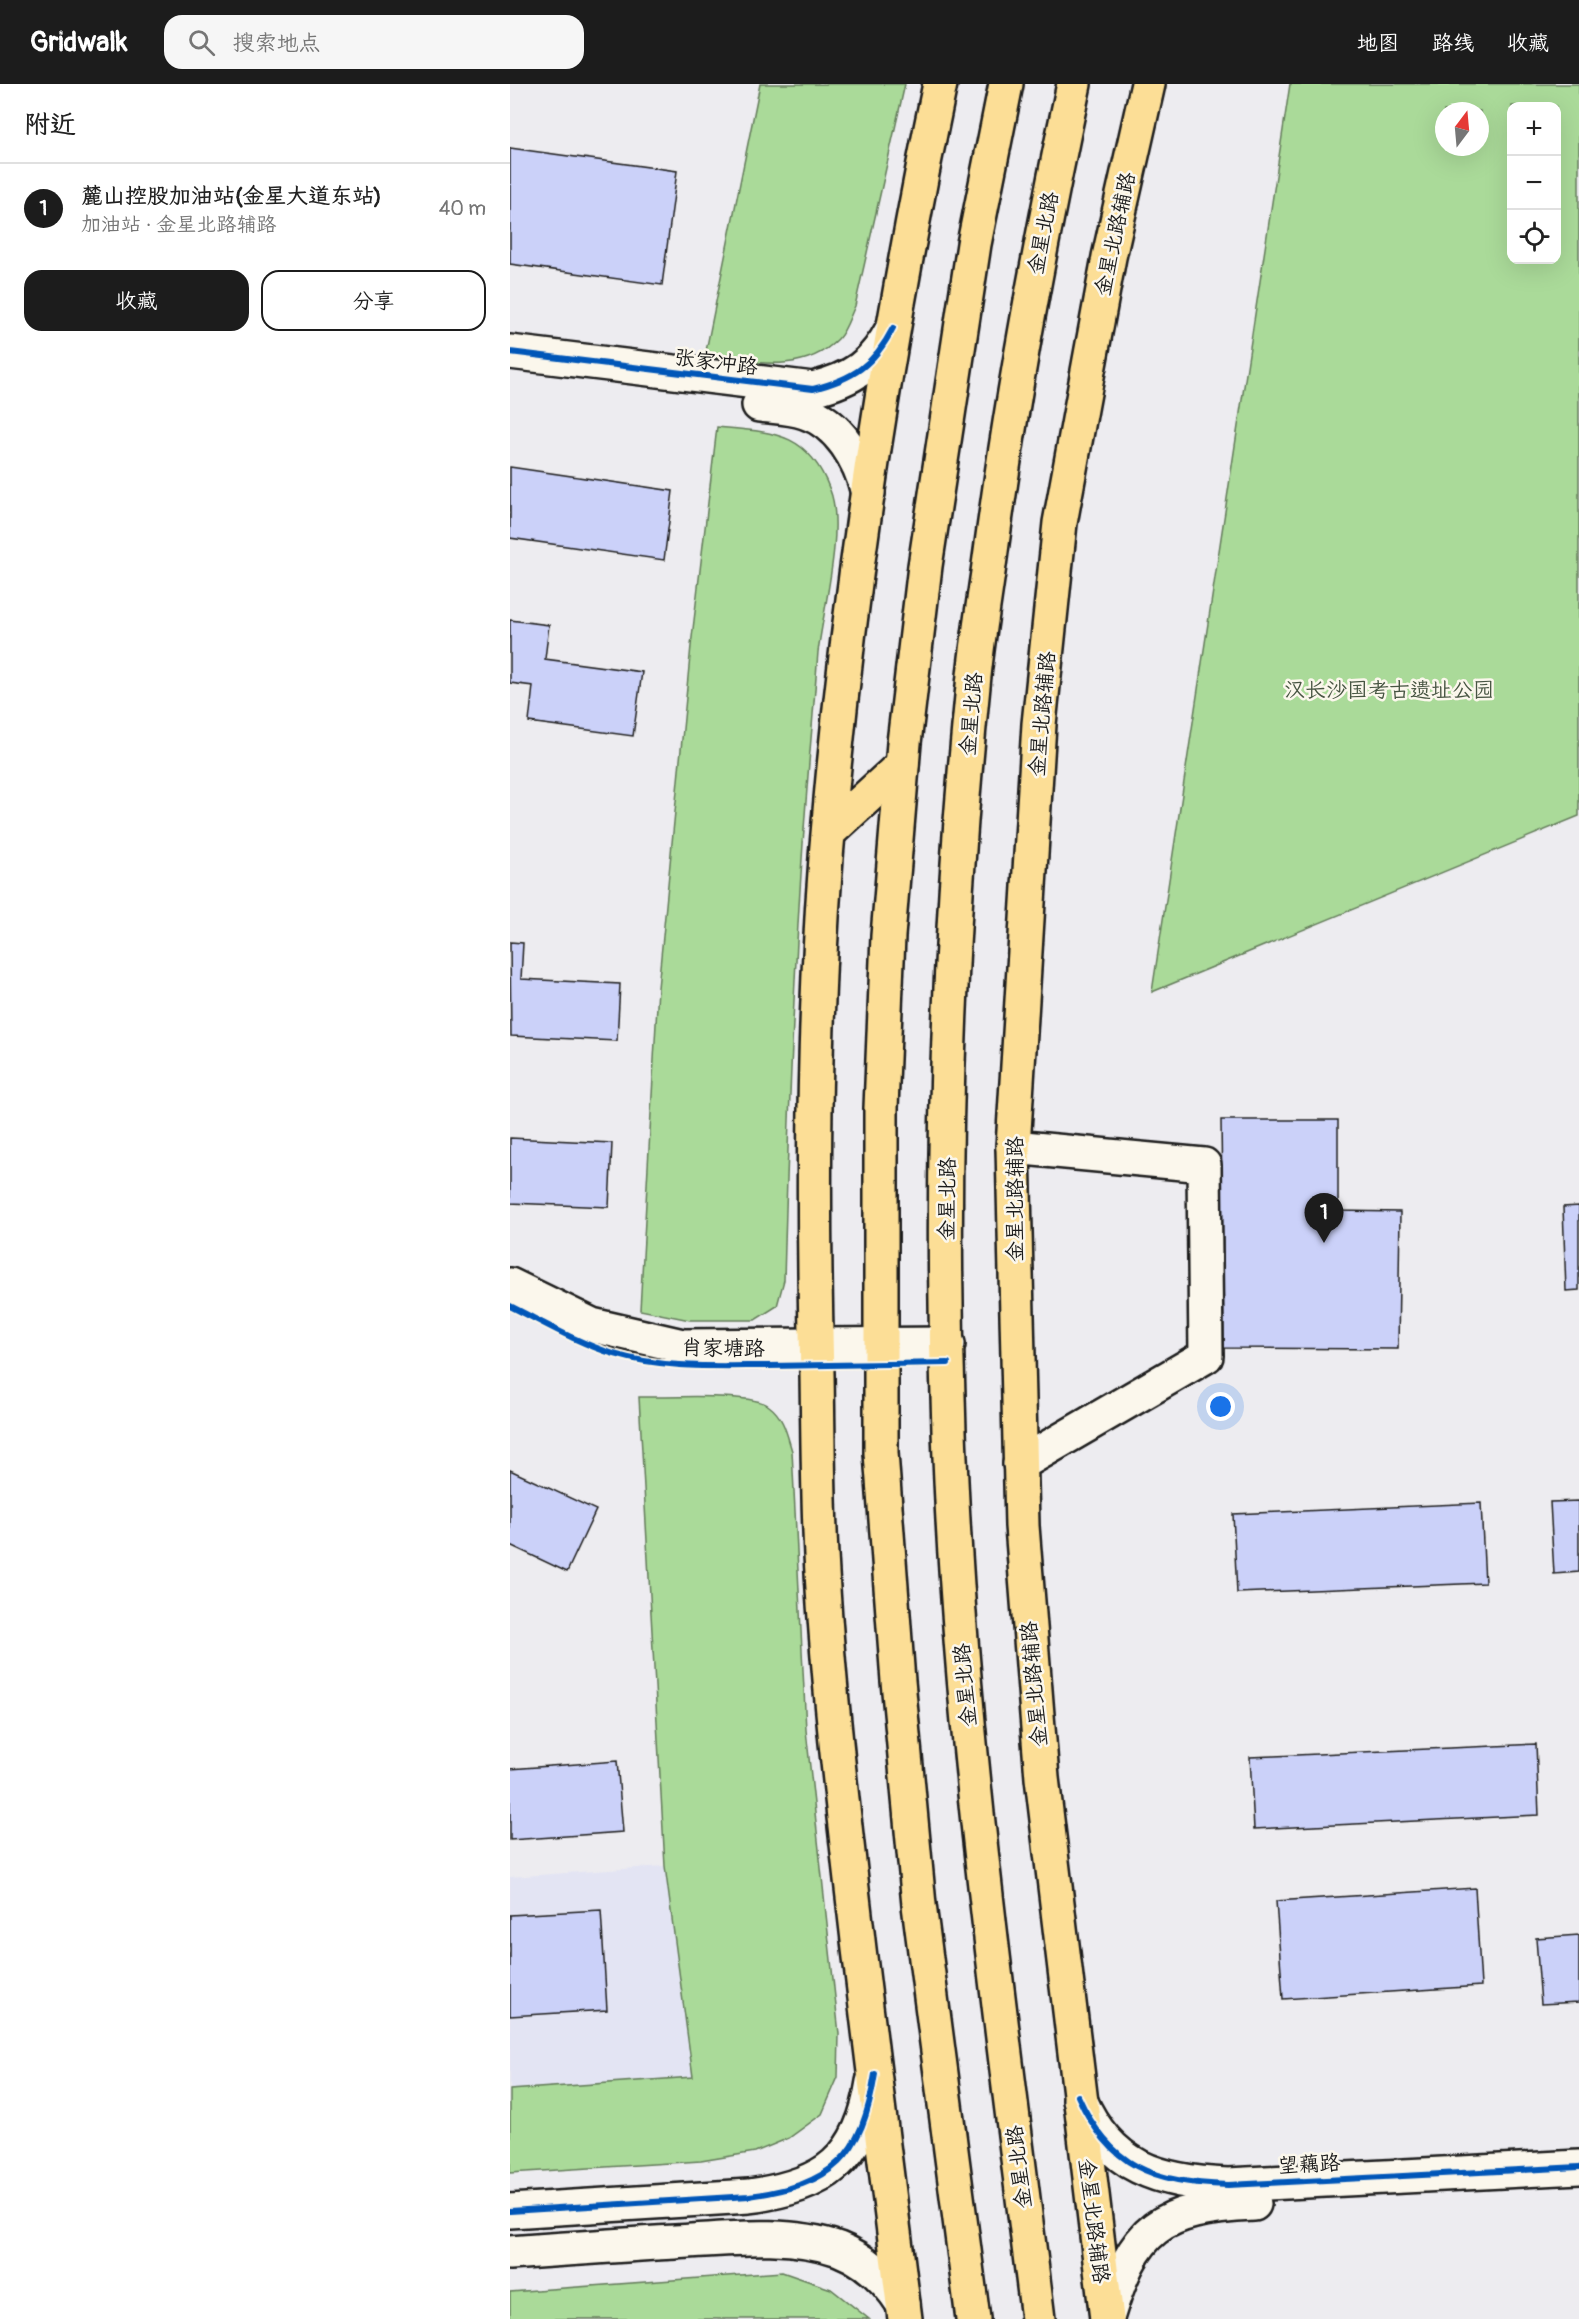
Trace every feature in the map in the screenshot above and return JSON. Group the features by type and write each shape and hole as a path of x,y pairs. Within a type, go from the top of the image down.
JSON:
{"main road":[{"path":"904,2312 839,1776 821,1556 816,1355 815,1115 820,956 828,832 848,637 893,328 940,84"},
{"path":"973,2319 919,1905 901,1716 881,1453 881,1108 888,936 902,765 923,578 947,406 974,244 1006,84"},
{"name":"金星北路","path":"1038,2319 975,1797 959,1622 948,1354 946,1228 950,1060 959,865 973,682 1005,446 1041,237 1074,84"},
{"name":"金星北路辅路","path":"1107,2318 1078,2096 1042,1779 1022,1526 1013,1147 1039,724 1060,523 1109,257 1148,84"},
{"path":"828,832 902,765"}],"street":[{"name":"张家冲路","path":"510,352 813,389 832,385 869,364 882,350 893,328"},
{"name":"张家冲路","path":"510,374 807,412 822,422 855,455 868,492"},
{"path":"1013,1147 1204,1165 1206,1356 1020,1464"},
{"name":"肖家塘路","path":"510,1285 592,1325 653,1341 683,1346 816,1355"},
{"name":"肖家塘路","path":"510,1306 586,1343 614,1354 646,1362 683,1366 816,1355 948,1354"},
{"path":"510,2211 749,2196 779,2192 808,2181 838,2163 857,2140 869,2112 874,2074"},
{"name":"望藕路","path":"1078,2096 1091,2124 1107,2144 1149,2174 1174,2181 1228,2185 1579,2168"},
{"name":"望藕路","path":"1107,2318 1116,2287 1134,2248 1149,2233 1170,2218 1202,2208 1579,2187"},
{"path":"510,2253 728,2239 788,2239 838,2249 858,2258 879,2272 904,2312"}],"shaded area":[{"path":"665,1866 693,2078 510,2090 510,1877"}],"green space":[{"path":"760,84 905,84 855,306 846,328 838,339 824,351 792,362 758,363 705,356"},
{"name":"汉长沙国考古遗址公园","path":"1290,84 1579,84 1579,816 1152,992"},
{"path":"717,427 771,434 799,445 811,456 830,490 835,525 832,570 818,652 806,796 797,934 784,1280 777,1306 755,1320 690,1320 640,1310 658,988 691,646"},
{"path":"639,1397 727,1397 759,1402 769,1406 778,1415 792,1451 806,1730 839,2034 838,2077 822,2114 789,2138 755,2152 701,2161 510,2173 510,2090 693,2077 665,1866"},
{"path":"782,2272 831,2289 869,2319 510,2319 510,2292"}],"building":[{"path":"510,148 677,171 662,285 510,264"},
{"path":"510,467 673,491 664,560 510,538"},
{"path":"510,620 549,625 545,659 642,672 633,736 529,722 533,686 510,683"},
{"path":"510,942 523,943 521,979 620,984 617,1041 511,1036"},
{"path":"1221,1120 1338,1120 1338,1211 1400,1212 1398,1349 1224,1348"},
{"path":"510,1138 612,1143 609,1207 510,1203"},
{"path":"1579,1206 1579,1290 1566,1291 1563,1207"},
{"path":"510,1470 596,1510 567,1572 510,1545"},
{"path":"1579,1501 1579,1572 1554,1574 1550,1502"},
{"path":"1481,1503 1485,1583 1237,1593 1233,1514"},
{"path":"1536,1744 1539,1815 1254,1829 1250,1757"},
{"path":"617,1761 623,1832 510,1840 510,1769"},
{"path":"1475,1888 1481,1986 1283,1999 1276,1901"},
{"path":"601,1910 607,2010 510,2016 510,1915"},
{"path":"1579,1935 1579,2002 1541,2004 1536,1938"}],"cycle path":[{"path":"510,352 813,389 840,380 861,369 878,352 893,328"},
{"path":"510,1306 587,1344 614,1354 652,1362 691,1366 948,1363"},
{"path":"510,2211 749,2196 802,2184 839,2162 852,2146 862,2127 875,2074"},
{"path":"1078,2096 1104,2140 1120,2155 1156,2175 1177,2180 1228,2185 1579,2167"}],"place":[{"name":"麓山控股加油站(金星大道东站)","path":"1324,1243"}]}
